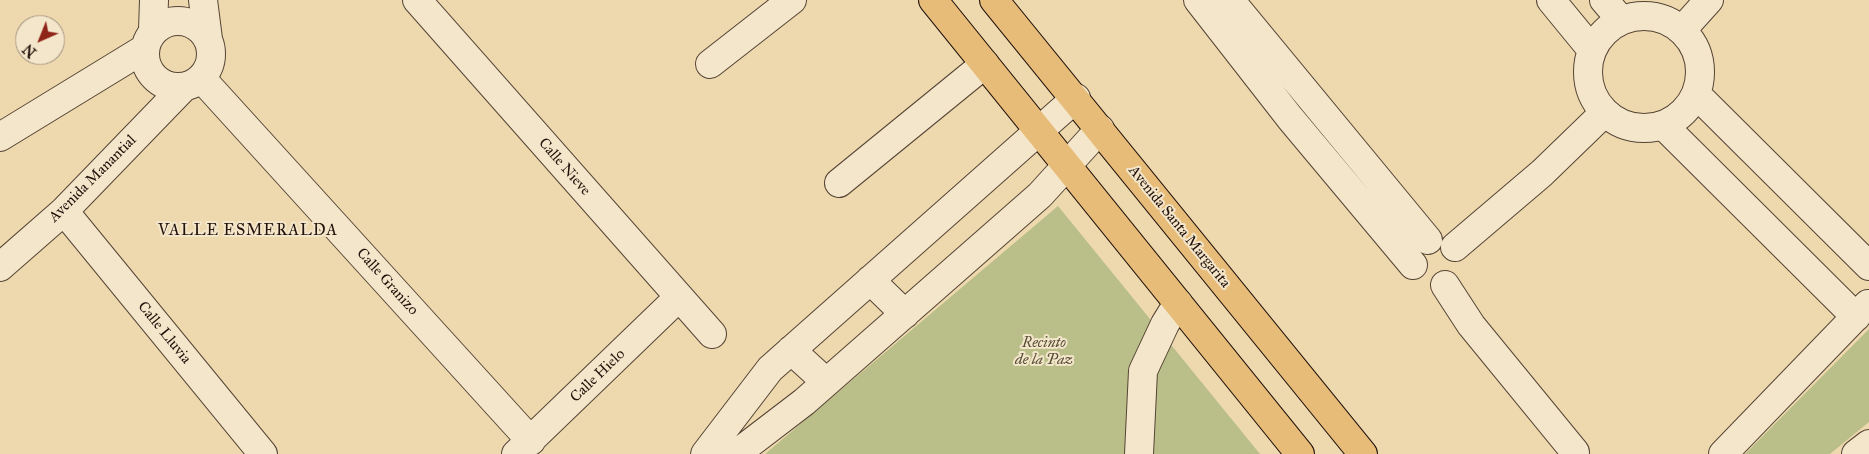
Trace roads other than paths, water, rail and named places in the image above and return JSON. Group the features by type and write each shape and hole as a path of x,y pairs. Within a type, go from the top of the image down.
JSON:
{"main road":[{"path":"933,0 1300,454"},
{"name":"Avenida Santa Margarita","path":"994,0 1076,98 1364,454"}],"street":[{"path":"154,0 148,40 148,70 162,85 193,83 212,60 203,0"},
{"name":"Calle Nieve","path":"417,0 712,334"},
{"path":"710,64 792,0"},
{"path":"1198,0 1290,118 1413,265"},
{"path":"1230,0 1428,240"},
{"path":"1550,0 1592,50"},
{"path":"1682,30 1709,0"},
{"path":"1612,10 1664,18 1682,30 1696,49 1701,72 1697,95 1683,114 1664,126 1643,129 1622,124 1604,112 1592,94 1587,72 1592,50 1603,32 1612,10"},
{"path":"0,137 148,40 172,21 193,24 208,38"},
{"path":"840,182 985,64"},
{"name":"Avenida Manantial","path":"0,267 64,211 193,83"},
{"name":"Calle Granizo","path":"193,83 523,448"},
{"path":"1697,95 1869,266"},
{"path":"705,454 770,369 1076,98"},
{"path":"1455,247 1542,173 1604,112"},
{"path":"1664,126 1862,310 1723,454"},
{"path":"736,454 826,382 1040,195 1100,129"},
{"name":"Calle Lluvia","path":"64,211 264,454"},
{"path":"1442,239 1455,247 1460,257 1460,269 1455,278 1446,285 1434,287 1424,283 1416,275 1413,265 1414,255 1419,246 1428,240 1442,239"},
{"path":"870,280 905,314"},
{"path":"1446,285 1471,325 1575,452"},
{"name":"Calle Hielo","path":"523,448 679,297"},
{"path":"1138,454 1143,371 1165,324 1178,303"},
{"path":"791,350 826,382"},
{"path":"1856,454 1869,444"}],"district":[{"name":"VALLE ESMERALDA","path":"248,231"}],"park label":[{"name":"Recinto de la Paz","path":"1044,352"}]}
